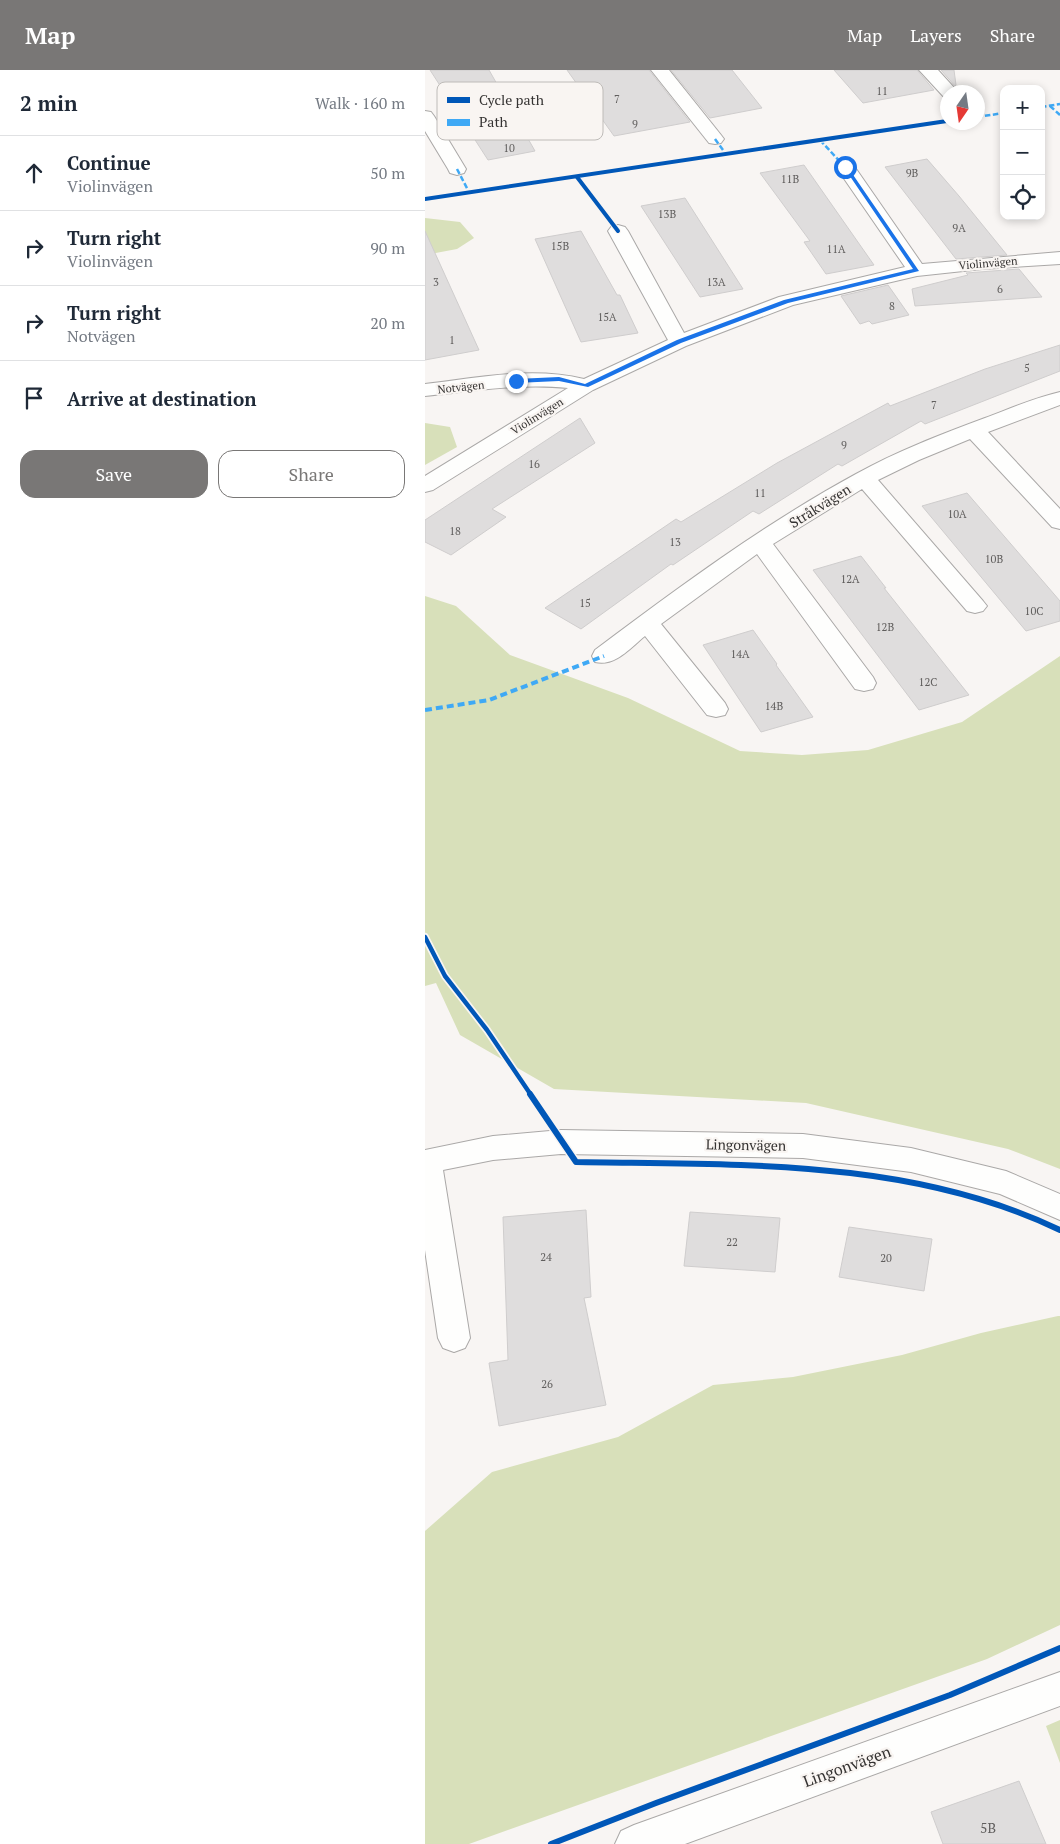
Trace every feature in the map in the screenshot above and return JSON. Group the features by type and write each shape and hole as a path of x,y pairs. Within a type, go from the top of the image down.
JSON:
{"street":[{"path":"660,70 715,139"},
{"path":"927,70 942,85"},
{"path":"425,116 437,136"},
{"path":"439,140 457,169"},
{"path":"845,167 917,270"},
{"path":"618,231 679,342"},
{"name":"Violinvägen","path":"425,485 586,386 679,342 786,301 917,270 982,263 1060,258"},
{"name":"Notvägen","path":"425,390 516,381 559,379 586,386"},
{"name":"Stråkvägen","path":"604,656 683,595 760,542 864,478 973,429 1060,398"},
{"path":"973,429 1060,522"},
{"path":"864,478 975,606"},
{"path":"760,542 864,683"},
{"path":"647,623 716,709"},
{"name":"Lingonvägen","path":"426,1162 493,1148 561,1142 803,1146 911,1160 1006,1183 1060,1208"},
{"path":"426,1162 454,1338"},
{"name":"Lingonvägen","path":"634,1844 1060,1688"}],"green space":[{"path":"425,218 460,222 474,238 457,249 425,255"},
{"path":"425,423 450,427 457,447 425,465"},
{"path":"425,596 456,606 510,655 628,698 740,751 802,755 868,750 962,722 1060,656 1060,1169 1008,1149 806,1103 554,1089 460,1035 436,983 425,986"},
{"path":"1060,1316 1060,1625 987,1659 469,1844 425,1844 425,1531 492,1472 618,1437 713,1385 793,1377 902,1355 981,1333"},
{"path":"1060,1720 1060,1763 1046,1726"}],"building":[{"path":"430,70 489,70 496,82 438,82"},
{"path":"567,70 649,70 690,122 614,136 603,121 603,82 576,82"},
{"path":"671,70 732,70 762,108 710,118"},
{"path":"834,70 917,70 934,90 863,103"},
{"path":"941,70 954,70 956,85"},
{"path":"475,140 529,140 535,151 488,160"},
{"path":"927,159 1007,255 956,259 885,167"},
{"path":"804,165 874,265 826,274 804,242 810,241 760,173"},
{"path":"685,198 743,289 700,297 641,206"},
{"path":"425,231 479,350 425,360"},
{"path":"581,231 617,295 620,295 638,333 581,342 535,239"},
{"path":"1019,269 1042,297 915,306 912,289 968,275 966,273"},
{"path":"888,285 909,315 872,324 869,321 860,324 841,296"},
{"path":"1060,345 1060,371 925,424 921,421 842,466 838,464 759,514 753,511 673,565 671,564 581,629 545,608 676,519 681,522 777,463 888,403 890,406 985,369"},
{"path":"580,418 595,443 492,509 506,517 451,555 425,542 425,520"},
{"path":"967,493 1060,601 1060,621 1026,631 922,506"},
{"path":"861,556 969,695 919,710 813,570"},
{"path":"753,630 813,717 761,732 703,645"},
{"path":"586,1210 591,1297 584,1298 606,1405 499,1426 489,1363 508,1360 503,1217"},
{"path":"690,1212 780,1218 775,1272 684,1266"},
{"path":"849,1227 932,1239 924,1291 839,1277"},
{"path":"1019,1781 1046,1844 943,1844 931,1812"}],"marked path":[{"path":"1045,106 1060,104"},
{"path":"1050,106 1060,115"},
{"path":"985,116 1000,114"},
{"path":"715,139 726,154"},
{"path":"820,140 845,167"},
{"path":"457,169 469,192"},
{"path":"425,710 489,700 604,656"}],"cycle path":[{"path":"425,199 940,122"},
{"path":"577,177 618,231"},
{"path":"425,937 445,976 487,1030 576,1162 760,1165 862,1173 985,1199 1031,1216 1060,1230"},
{"path":"551,1844 656,1803 950,1695 1060,1648"}],"route":[{"path":"516,381 559,379 573,381 586,386 679,342 786,301 917,270 845,167"}]}
